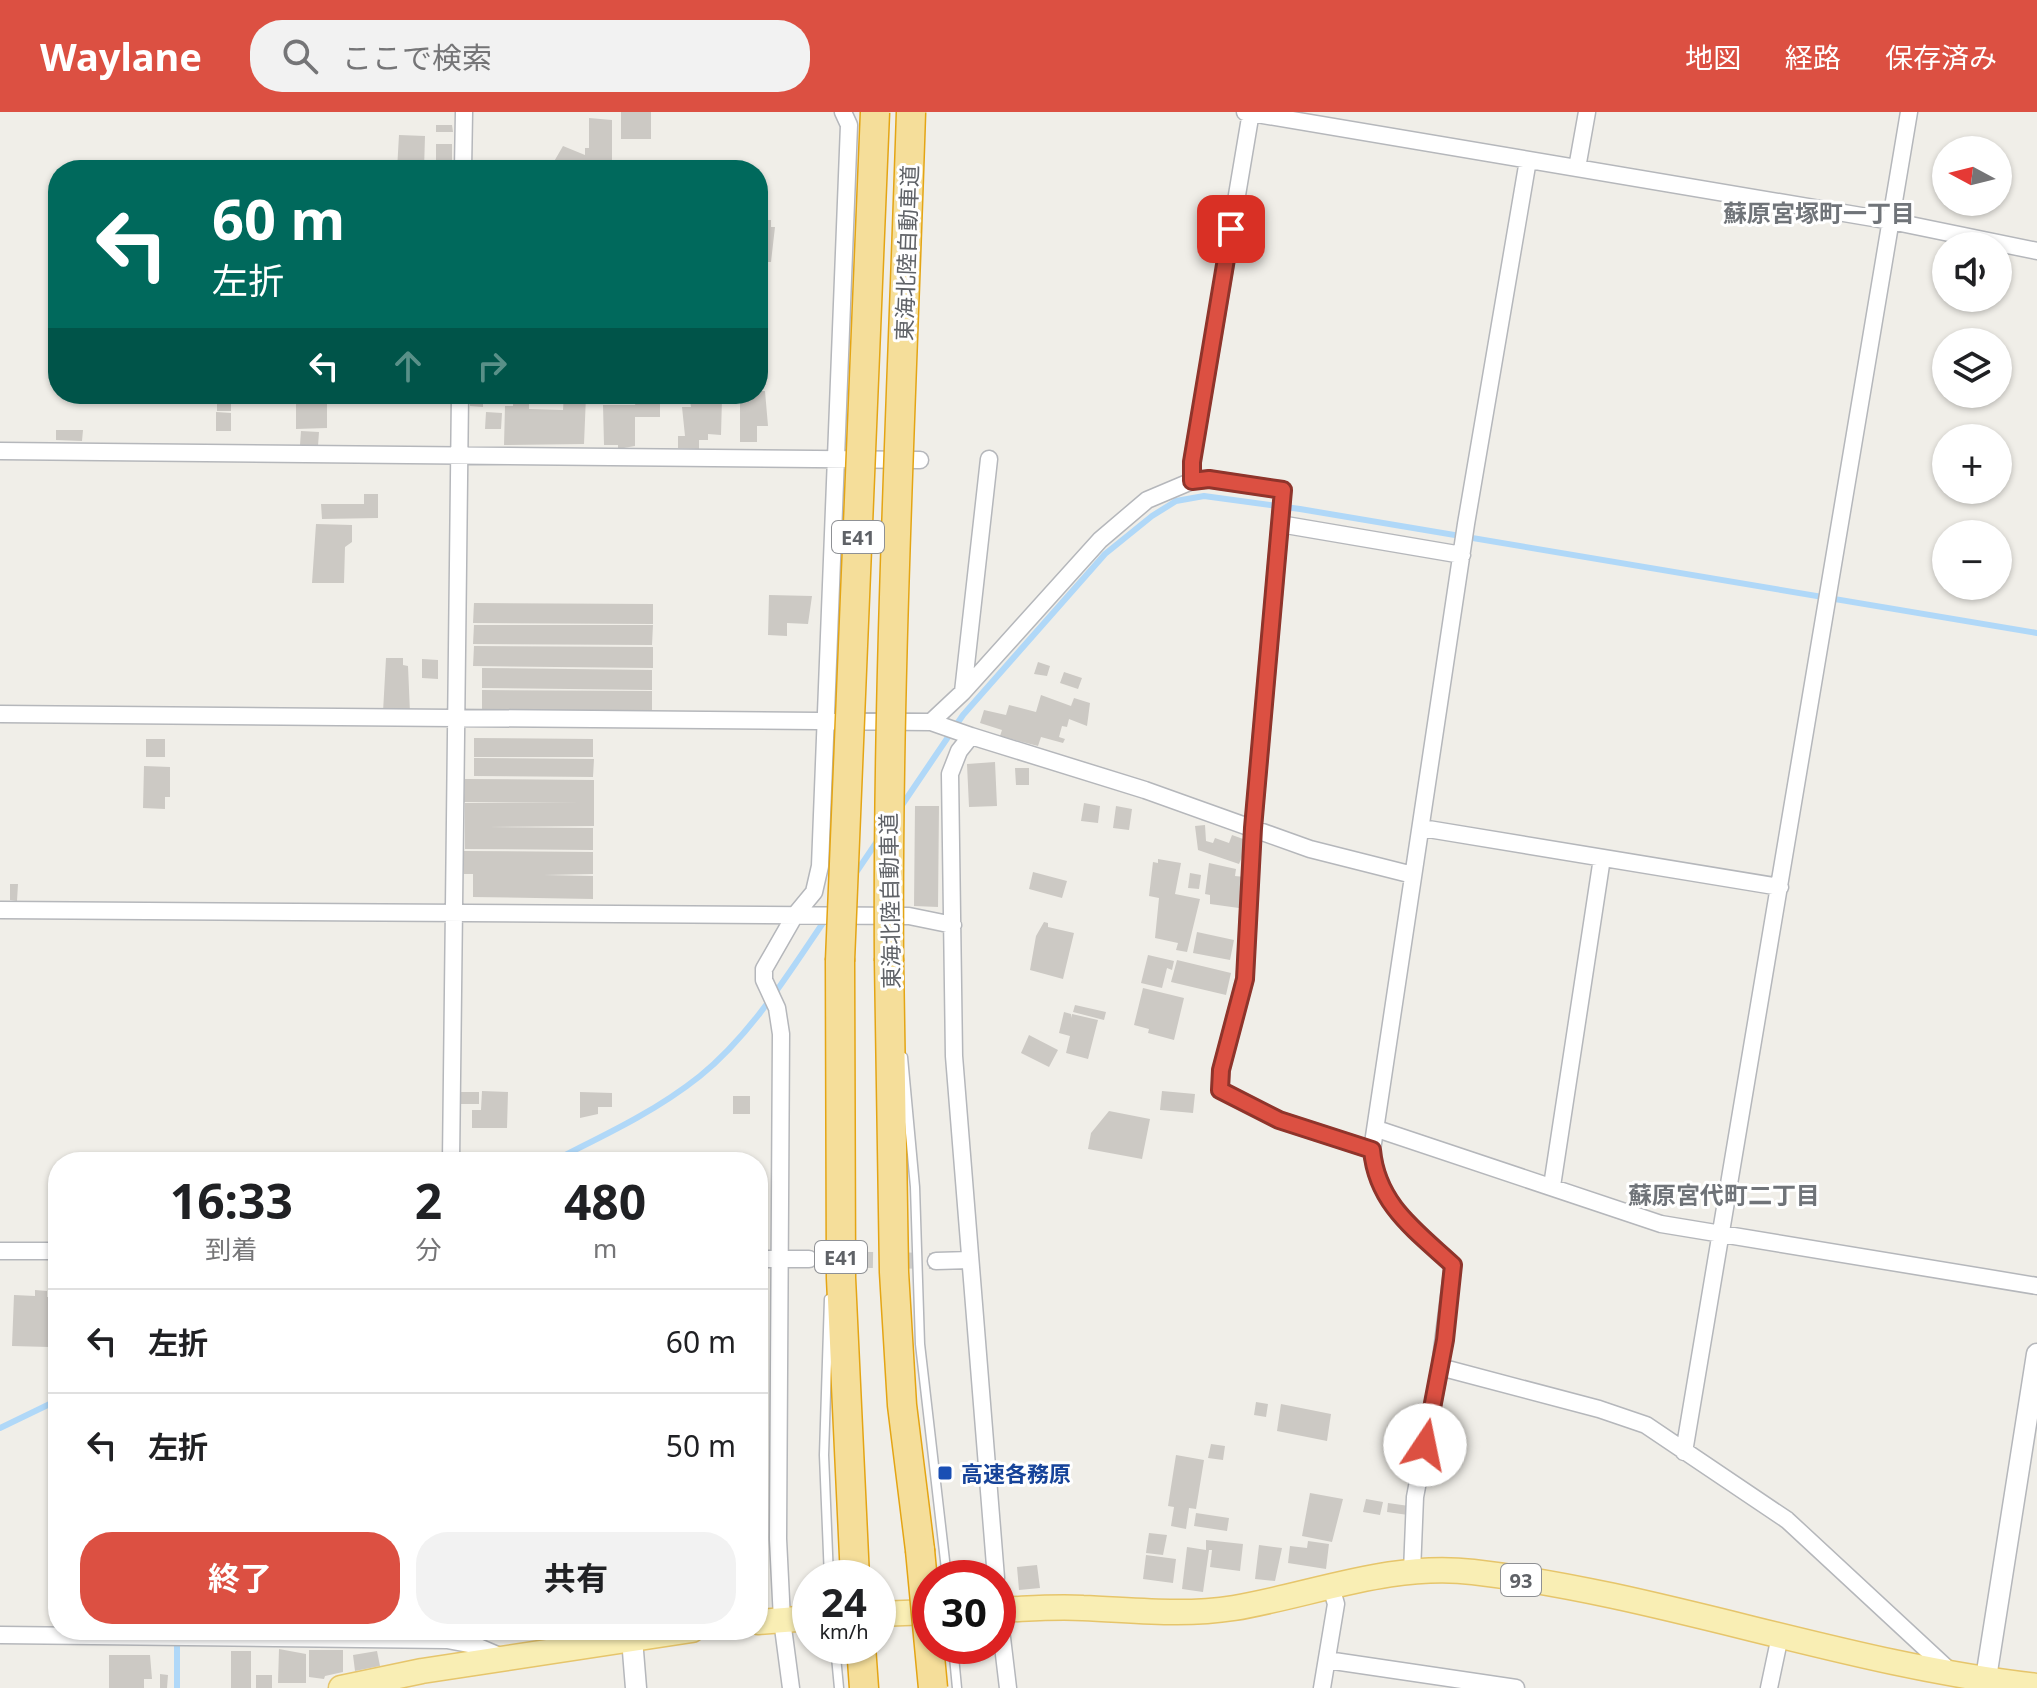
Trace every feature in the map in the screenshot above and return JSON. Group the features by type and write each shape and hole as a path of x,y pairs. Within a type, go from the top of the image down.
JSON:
{"highway":[{"name":"東海北陸自動車道","path":"854,1560 841,1278 840,961 875,112"},
{"name":"東海北陸自動車道","path":"911,112 887,783 889,990 894,1272 902,1405 933,1688"},
{"path":"862,1664 864,1688"}],"main road":[{"name":"93","path":"1016,1608 1185,1612 1234,1608 1412,1572 1470,1571 1569,1588 1951,1672 1985,1683 2037,1686"},
{"path":"770,1621 792,1619"},
{"path":"341,1688 504,1658 625,1640"}],"street":[{"path":"463,160 464,112"},
{"path":"791,1688 770,1621 778,1539 782,1259 777,1008 764,980 764,969 802,915 814,892 820,866 823,721 837,459 849,125 843,112"},
{"path":"1192,481 1192,462 1249,112 1891,221 2037,251"},
{"path":"1577,168 1587,112"},
{"path":"1684,1452 1909,112"},
{"path":"1412,1572 1415,1497 1440,1367 1453,1265 1396,1212 1374,1177 1372,1150 1466,524 1528,160"},
{"path":"451,1152 460,404"},
{"path":"0,451 459,453 920,460"},
{"path":"963,692 989,459"},
{"path":"934,723 1100,540 1147,500 1192,481 1209,479 1283,490 1253,828 1245,979 1221,1070 1220,1090 1279,1120 1372,1150"},
{"path":"1281,511 1462,555"},
{"path":"0,714 934,723 1145,790 1310,849 1413,875"},
{"path":"966,734 950,774 954,1056 995,1560"},
{"path":"1422,828 1780,887"},
{"path":"1552,1186 1602,858"},
{"path":"0,910 909,916 953,925"},
{"path":"1377,1129 1661,1224 2037,1286"},
{"path":"0,1251 48,1251"},
{"path":"768,1259 809,1259"},
{"path":"936,1261 970,1260"},
{"path":"1985,1683 2037,1354"},
{"path":"1440,1367 1599,1409 1646,1425 1787,1520 1951,1672"},
{"path":"1322,1688 1336,1604 1331,1587"},
{"path":"0,1635 48,1635"},
{"path":"1769,1688 1780,1636"},
{"path":"460,1640 504,1658"},
{"path":"632,1640 636,1688"},
{"path":"1327,1660 1516,1688"},
{"path":"1005,1664 1008,1688"}],"lane":[{"path":"889,990 905,1066 915,1187 920,1344 945,1560"},
{"path":"830,1270 840,1166"},
{"path":"828,1560 824,1455 829,1285"},
{"path":"837,1664 839,1688"},
{"path":"955,1664 957,1688"}],"building":[{"path":"621,112 651,112 651,139 621,139"},
{"path":"589,118 612,120 612,160 555,160 563,146 585,155 585,148 589,148"},
{"path":"436,125 452,125 453,132 436,132"},
{"path":"399,135 425,136 424,160 398,160"},
{"path":"436,144 452,144 452,160 436,160"},
{"path":"768,220 771,220 771,227 775,227 771,262 768,262"},
{"path":"217,404 231,404 231,411 217,411"},
{"path":"296,404 327,404 327,428 296,429"},
{"path":"529,404 529,409 563,410 563,404 586,404 584,444 504,445 505,406"},
{"path":"660,404 660,417 635,417 635,446 618,449 618,445 604,445 603,405"},
{"path":"690,404 722,404 721,435 708,434 708,440 699,440 699,449 678,448 678,436 685,436 682,407 691,407"},
{"path":"740,404 766,404 768,426 757,426 757,442 740,442"},
{"path":"216,412 231,413 231,431 216,431"},
{"path":"486,412 502,413 501,429 485,429"},
{"path":"56,430 83,430 82,441 56,440"},
{"path":"301,431 319,432 318,446 300,445"},
{"path":"364,494 378,494 378,518 322,519 321,504 364,504"},
{"path":"316,524 352,525 352,542 345,547 344,583 312,583"},
{"path":"769,595 812,596 808,624 787,623 787,636 768,635"},
{"path":"474,603 653,604 653,624 473,623"},
{"path":"474,625 653,625 652,645 473,644"},
{"path":"474,646 653,647 653,668 473,666"},
{"path":"386,658 403,658 403,665 408,666 410,713 383,712"},
{"path":"422,659 438,660 438,679 422,678"},
{"path":"1038,662 1050,666 1047,676 1034,674"},
{"path":"482,668 652,670 652,690 482,688"},
{"path":"1064,672 1082,678 1078,689 1060,683"},
{"path":"482,690 652,691 652,711 482,710"},
{"path":"1041,695 1071,706 1074,698 1090,703 1087,726 1069,719 1067,727 1062,726 1059,737 1065,739 1063,743 1041,737 1038,746 1000,736 1002,730 980,723 984,710 1006,715 1009,705 1036,712"},
{"path":"474,738 593,739 593,757 474,757"},
{"path":"146,739 165,739 165,757 146,757"},
{"path":"474,758 594,759 593,777 474,776"},
{"path":"995,762 997,806 969,807 967,764"},
{"path":"144,766 170,767 170,797 165,797 165,809 143,808"},
{"path":"1015,768 1029,768 1029,785 1016,785"},
{"path":"465,779 594,780 594,826 489,827 593,828 593,850 465,849 465,803 581,803 464,802"},
{"path":"1084,803 1100,806 1098,823 1081,821"},
{"path":"915,806 939,806 938,907 914,906"},
{"path":"1116,806 1132,809 1129,830 1113,828"},
{"path":"1205,825 1206,841 1213,843 1215,838 1229,843 1232,835 1246,840 1247,859 1242,857 1239,864 1198,850 1195,826"},
{"path":"464,851 593,852 593,874 544,875 593,876 593,899 473,897 473,874 464,874"},
{"path":"1158,859 1181,863 1175,894 1200,899 1187,952 1176,950 1178,943 1155,938 1159,898 1149,896 1153,862 1158,863"},
{"path":"1209,863 1236,869 1235,876 1245,877 1239,908 1210,904 1210,895 1205,894"},
{"path":"1033,872 1067,881 1062,898 1029,889"},
{"path":"1190,873 1201,875 1199,889 1188,888"},
{"path":"10,884 18,884 17,901 10,900"},
{"path":"1044,922 1048,923 1048,927 1074,933 1063,979 1030,970 1036,936"},
{"path":"1197,932 1234,940 1230,960 1193,953"},
{"path":"1148,955 1174,961 1172,970 1167,968 1162,988 1141,983"},
{"path":"1177,960 1231,973 1226,995 1171,982"},
{"path":"1143,988 1184,998 1174,1040 1148,1033 1149,1029 1134,1025"},
{"path":"1075,1005 1106,1012 1104,1020 1073,1012"},
{"path":"1064,1012 1071,1014 1071,1018 1072,1014 1098,1020 1088,1059 1066,1053 1070,1036 1059,1033"},
{"path":"1029,1035 1058,1050 1049,1067 1021,1053"},
{"path":"482,1091 508,1092 507,1128 472,1128 472,1110 481,1110"},
{"path":"1162,1091 1195,1094 1193,1113 1160,1110"},
{"path":"461,1092 479,1092 479,1104 461,1104"},
{"path":"580,1092 612,1093 612,1107 598,1107 598,1114 580,1118"},
{"path":"733,1096 750,1096 750,1114 733,1114"},
{"path":"1109,1111 1150,1119 1142,1159 1088,1149 1091,1133"},
{"path":"35,1290 47,1291 48,1347 12,1346 14,1295 35,1296"},
{"path":"1256,1402 1268,1404 1266,1417 1254,1415"},
{"path":"1281,1404 1331,1414 1327,1441 1277,1431"},
{"path":"1211,1444 1225,1446 1223,1460 1208,1458"},
{"path":"1176,1455 1204,1460 1196,1509 1189,1508 1186,1529 1171,1526 1174,1507 1168,1506"},
{"path":"1310,1493 1343,1499 1332,1542 1302,1536"},
{"path":"1366,1499 1383,1502 1380,1515 1363,1512"},
{"path":"1388,1503 1409,1506 1408,1515 1387,1512"},
{"path":"1196,1513 1229,1518 1227,1531 1194,1526"},
{"path":"1149,1533 1167,1535 1163,1555 1146,1553"},
{"path":"1206,1540 1243,1544 1240,1571 1210,1567 1212,1550 1209,1550 1203,1592 1182,1589 1187,1547 1206,1550"},
{"path":"1308,1541 1329,1544 1326,1569 1288,1563 1290,1546 1307,1548"},
{"path":"1259,1545 1282,1548 1275,1581 1255,1579"},
{"path":"1146,1555 1176,1559 1173,1583 1143,1579"},
{"path":"1037,1565 1040,1588 1019,1590 1017,1567"},
{"path":"279,1649 306,1654 306,1683 278,1683"},
{"path":"309,1650 343,1650 343,1672 325,1676 324,1679 309,1677"},
{"path":"231,1651 251,1651 251,1688 231,1688"},
{"path":"377,1651 380,1666 355,1671 353,1655"},
{"path":"109,1655 150,1655 152,1679 144,1679 144,1688 109,1688"},
{"path":"160,1674 168,1675 167,1688 160,1688"},
{"path":"256,1675 272,1675 272,1688 256,1688"}],"waterway":[{"path":"900,808 963,715 1105,554 1176,501 1204,496 1300,509 2037,633"},
{"path":"855,874 878,840"},
{"path":"571,1152 647,1112 683,1089 719,1059 769,1001 827,917"},
{"path":"0,1428 48,1405"},
{"path":"177,1640 177,1688"}],"tunnel":[{"path":"809,1259 936,1261"}],"place":[{"name":"高速各務原","path":"945,1473"}],"district":[{"name":"蘇原宮塚町一丁目","path":"1819,212"},
{"name":"蘇原宮代町二丁目","path":"1724,1194"}],"route":[{"path":"1231,229 1192,462 1192,481 1209,479 1283,490 1253,828 1245,979 1221,1070 1220,1090 1279,1120 1372,1150 1374,1177 1396,1212 1453,1265 1445,1340 1425,1445"}]}
